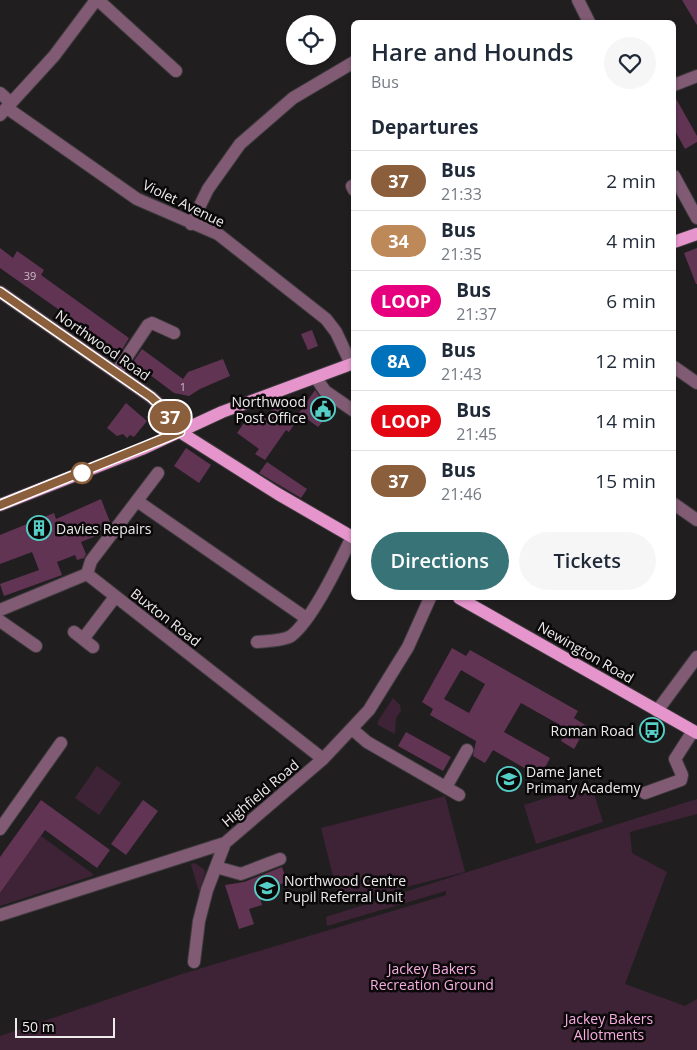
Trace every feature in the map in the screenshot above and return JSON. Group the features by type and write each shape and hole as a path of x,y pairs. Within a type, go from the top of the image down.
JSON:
{"main road":[{"path":"676,241 697,234"},
{"path":"0,505 180,432 222,412 351,364"},
{"path":"180,432 278,494 351,536"},
{"name":"Newington Road","path":"463,600 695,732"}],"street":[{"path":"6,109 54,56 97,0 176,71"},
{"path":"578,0 588,20"},
{"path":"191,224 208,188 240,144 293,98 351,64"},
{"path":"676,83 697,76"},
{"name":"Violet Avenue","path":"0,92 6,109 137,199 191,224 218,234 326,320 336,332 351,362"},
{"path":"676,180 697,218"},
{"name":"Northwood Road","path":"0,292 151,397 165,410 180,432"},
{"path":"116,373 148,325 152,323 174,333"},
{"path":"676,368 697,383"},
{"path":"316,378 325,391 351,409"},
{"path":"0,610 87,574 90,561 158,473"},
{"path":"137,501 306,618"},
{"path":"676,505 697,520"},
{"path":"256,642 290,637 306,618 351,541"},
{"name":"Buxton Road","path":"87,574 323,760"},
{"path":"83,640 115,597"},
{"name":"Highfield Road","path":"0,915 226,843 323,760 369,710 398,663 429,600"},
{"path":"0,621 36,646"},
{"path":"657,711 697,657"},
{"path":"352,730 367,742 459,795"},
{"path":"645,793 681,780 682,775 674,759 695,732"},
{"path":"0,829 61,743"},
{"path":"446,787 467,750"},
{"path":"194,962 199,921 207,890 226,843"},
{"path":"216,867 241,874 280,859"}],"green space":[{"path":"393,698 400,705 401,711 396,718 395,734 378,725 378,721"},
{"path":"97,766 121,783 99,815 75,798"},
{"path":"591,784 603,822 536,844 524,805"},
{"path":"445,796 465,872 340,904 321,828"},
{"name":"Jackey Bakers Recreation Ground","path":"697,799 697,814 630,832 632,853 667,872 625,984 685,1006 697,999 697,1050 0,1050 0,1036 182,974 446,895 446,891 327,926 326,917"},
{"path":"41,836 93,874 92,876 0,906 0,893"},
{"path":"194,863 204,869 205,874 199,892 191,864"}],"building":[{"path":"682,0 697,0 697,25"},
{"path":"676,99 697,136 697,142 685,149 676,133"},
{"path":"0,248 13,258 17,251 44,270 41,275 129,338 120,353 0,268"},
{"path":"697,248 697,284 696,284 684,253"},
{"path":"312,330 318,346 308,350 301,334"},
{"path":"142,349 183,379 188,372 223,359 230,376 189,396 174,393 133,362"},
{"path":"315,390 320,397 335,408 318,427 299,413"},
{"path":"126,403 147,421 134,437 130,435 127,438 123,434 117,436 107,428"},
{"path":"275,405 297,420 289,432 286,430 265,460 255,454 259,449 237,433 246,420 261,414 266,418"},
{"path":"186,448 211,465 199,483 174,466"},
{"path":"267,462 307,489 301,498 259,473"},
{"path":"101,499 110,522 101,527 101,534 81,542 86,554 84,558 77,560 75,555 57,562 62,575 4,596 0,584 39,570 32,552 0,564 0,535 54,513 56,519"},
{"path":"452,648 466,656 470,650 578,711 574,718 587,726 574,749 561,741 567,729 521,703 504,732 550,758 540,777 493,750 485,763 473,756 476,741 430,715 433,709 422,702","holes":["461,670 485,684 469,713 444,699"]},
{"path":"406,732 451,757 443,771 398,746"},
{"path":"41,800 110,850 97,868 45,830 0,893 0,857"},
{"path":"143,800 158,811 126,855 111,844"},
{"path":"282,867 287,882 258,891 262,905 249,909 254,924 239,929 225,885 244,882"}],"bus line":[{"name":"37","path":"0,292 151,397 165,410 180,432 0,505"}],"place":[{"name":"Northwood Post Office","path":"323,409"},
{"name":"Davies Repairs","path":"39,528"},
{"name":"Roman Road","path":"652,730"},
{"name":"Dame Janet Primary Academy","path":"509,779"},
{"name":"Northwood Centre Pupil Referral Unit","path":"267,888"}],"park label":[{"name":"Jackey Bakers Allotments","path":"609,1026"}]}
